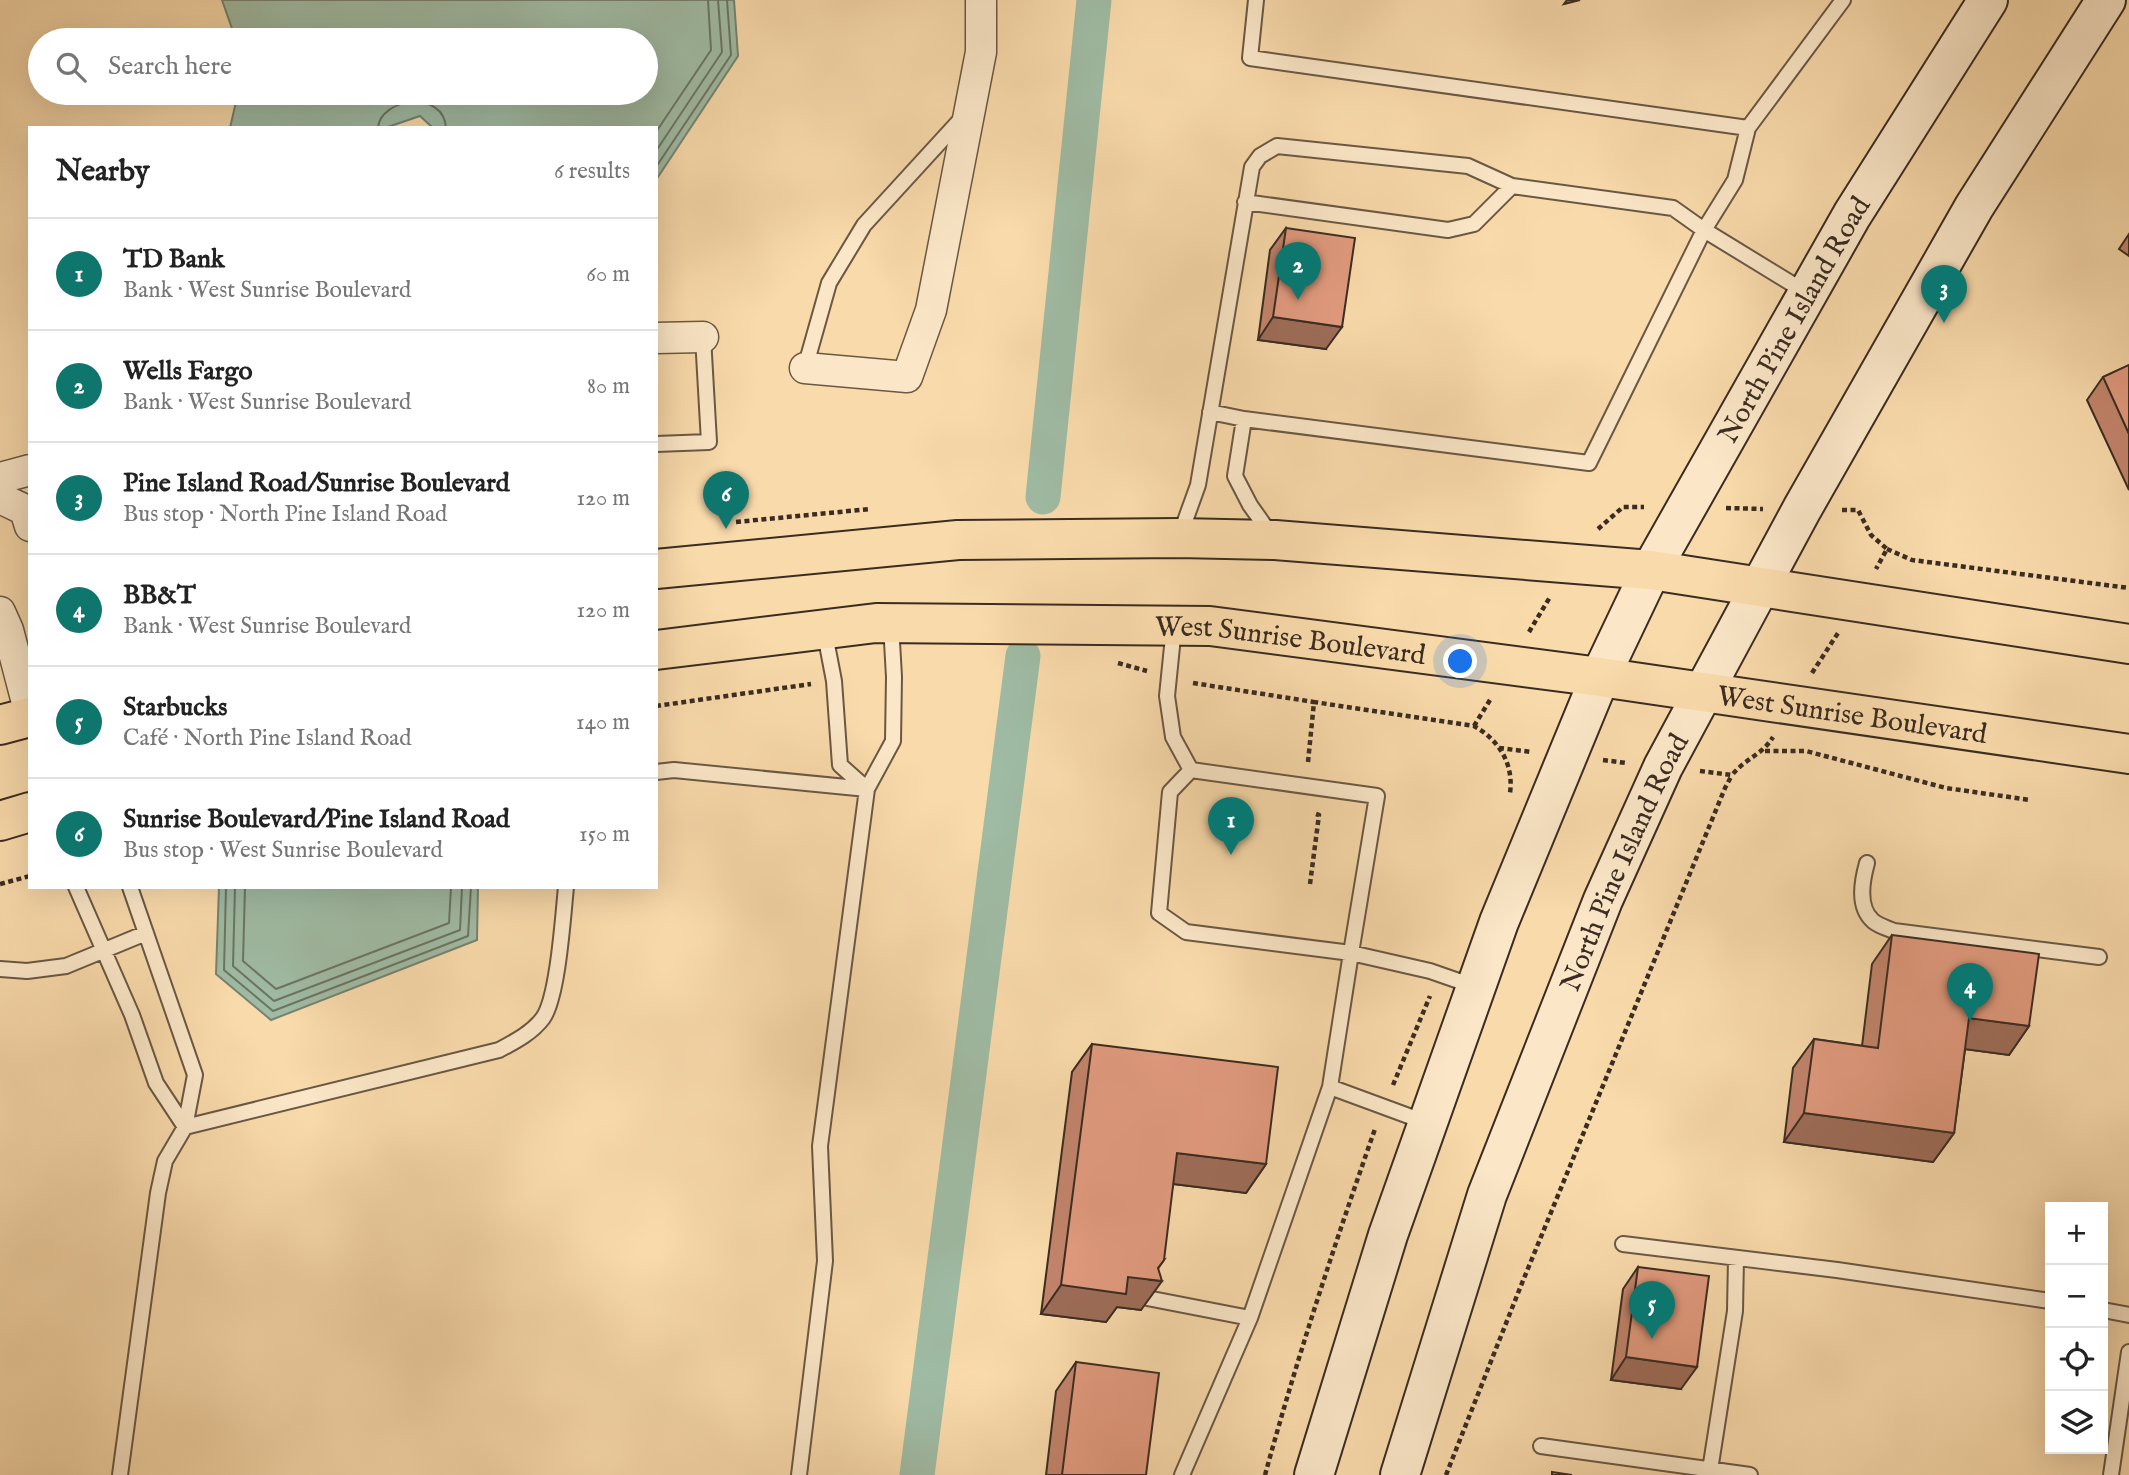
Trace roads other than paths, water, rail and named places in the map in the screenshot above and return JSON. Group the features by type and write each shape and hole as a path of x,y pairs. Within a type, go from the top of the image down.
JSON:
{"highway":[{"path":"658,569 958,540 1275,540 1651,570 2129,644"},
{"name":"West Sunrise Boulevard","path":"658,650 823,629 904,623 1210,625 1600,677 2129,754"},
{"path":"0,725 28,716"},
{"path":"0,821 28,813"}],"main road":[{"name":"North Pine Island Road","path":"1314,1475 1388,1235 1499,922 1600,677 1651,570 1852,215 1988,0"},
{"name":"North Pine Island Road","path":"1400,1475 1487,1195 1603,900 1663,767 1802,509 1974,207 2106,0"}],"street":[{"path":"805,369 907,377 931,310 981,51 981,0"},
{"path":"658,338 703,337"},
{"path":"0,478 28,471"},
{"path":"0,498 25,510 28,520"},
{"path":"0,612 8,630 28,707"}],"lane":[{"path":"1256,0 1250,58 1748,128"},
{"path":"1210,412 1244,419 1589,463 1704,230 1735,180 1748,128 1843,0"},
{"path":"805,369 829,283 864,225 970,109"},
{"path":"1179,538 1198,485 1252,167 1260,156 1277,146 1468,166 1512,186 1673,208 1808,293"},
{"path":"1245,202 1448,230 1474,224 1512,186"},
{"path":"658,444 709,442 703,337"},
{"path":"1244,419 1235,476 1250,505 1275,540"},
{"path":"799,1475 825,1261 820,1146 867,789 893,741 894,677 904,623"},
{"path":"1157,625 1169,677 1167,695 1173,737 1191,770"},
{"path":"823,629 834,681 840,765 867,789"},
{"path":"658,772 674,770 867,789"},
{"path":"1182,1475 1250,1318 1330,1087 1377,796 1191,770"},
{"path":"1191,770 1170,792 1159,913 1186,932 1351,953 1439,974 1476,988"},
{"path":"1867,863 1861,885 1866,911 1874,922 1894,931 2099,957"},
{"path":"77,889 102,952 132,1015 156,1083 186,1127"},
{"path":"120,1475 158,1193 165,1161 186,1127 195,1075 131,889"},
{"path":"186,1127 499,1050 521,1038 544,1017 554,988 566,889"},
{"path":"0,969 27,971 66,967 146,933"},
{"path":"1330,1087 1428,1123"},
{"path":"1623,1244 1837,1270 2045,1300"},
{"path":"1710,1470 1735,1311 1736,1258"},
{"path":"1147,1298 1250,1318"},
{"path":"2108,1311 2129,1315"},
{"path":"2111,1475 2129,1352"},
{"path":"1541,1446 1750,1475"}],"water":[{"path":"222,0 734,0 738,56 658,177 658,126 431,126 420,116 391,126 230,126 235,105 658,105 658,28 232,28"},
{"path":"219,889 478,889 477,940 271,1020 216,974"}],"waterway":[{"path":"1043,497 1094,0"},
{"path":"917,1475 1023,656"}],"place":[{"name":"Wells Fargo","path":"1298,300"},
{"name":"Pine Island Road/Sunrise Boulevard","path":"1944,323"},
{"name":"Sunrise Boulevard/Pine Island Road","path":"726,529"},
{"name":"TD Bank","path":"1231,855"},
{"name":"BB&T","path":"1970,1021"},
{"name":"Starbucks","path":"1652,1339"}]}
